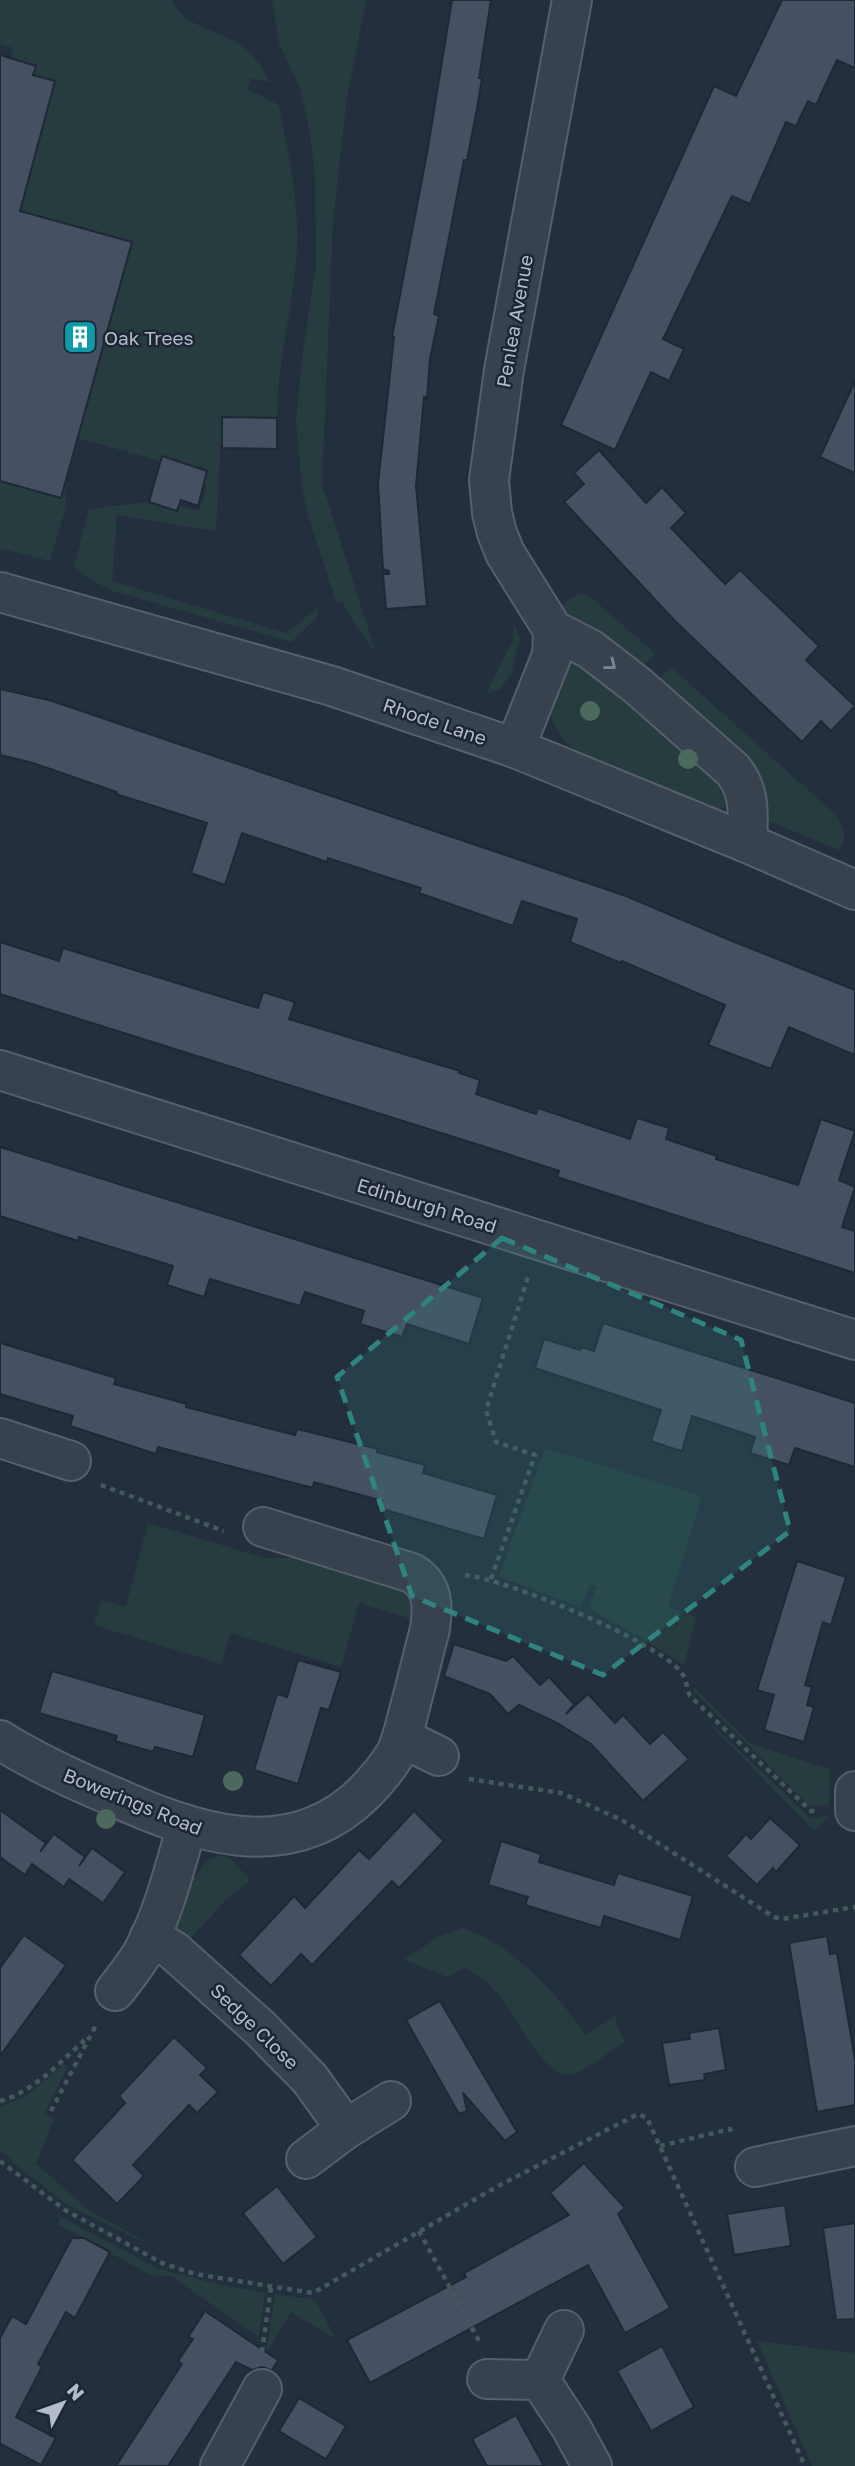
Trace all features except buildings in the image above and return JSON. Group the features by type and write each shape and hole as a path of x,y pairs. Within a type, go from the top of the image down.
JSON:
{"street":[{"name":"Penlea Avenue","path":"553,630 505,553 492,513 489,480 504,370 572,0"},
{"name":"Rhode Lane","path":"0,592 332,686 515,748 855,890"},
{"path":"515,748 552,655 553,630 590,649 638,686 733,770 743,782 747,796 747,843"},
{"name":"Edinburgh Road","path":"0,1070 855,1340"},
{"path":"0,1438 83,1471"},
{"path":"263,1527 412,1573 420,1578 430,1593"},
{"name":"Bowerings Road","path":"0,1740 69,1777 131,1805 217,1833 248,1838 288,1834 324,1823 344,1812 381,1775 402,1738 430,1629 430,1593"},
{"path":"402,1738 439,1756"},
{"path":"855,1791 855,1810"},
{"path":"116,1991 143,1952 150,1936 169,1886 187,1825"},
{"name":"Sedge Close","path":"150,1936 174,1951 260,2028 310,2079 346,2129"},
{"path":"306,2158 391,2101"},
{"path":"755,2167 855,2146"},
{"path":"540,2380 564,2330"},
{"path":"494,2379 540,2380"},
{"path":"540,2380 592,2466"},
{"path":"230,2463 262,2389"}],"path":[{"path":"491,1579 535,1455 496,1442 486,1410 539,1240"},
{"path":"83,1471 258,1544 263,1527"},
{"path":"430,1593 443,1584 466,1575 491,1579 641,1643 682,1672 690,1696 811,1811 855,1810"},
{"path":"439,1756 450,1776 561,1793 596,1807 622,1820 782,1920 855,1907"},
{"path":"51,2111 116,1991"},
{"path":"0,2101 13,2098 26,2089 91,2034"},
{"path":"0,2161 65,2210 162,2263 195,2274 313,2293 498,2186 638,2114 647,2118 805,2466"},
{"path":"660,2146 730,2129 739,2148 755,2167"},
{"path":"419,2231 494,2379"},
{"path":"262,2389 251,2376 262,2352 271,2287"}],"highlighted area":[{"path":"502,1238 741,1340 790,1531 603,1675 412,1596 337,1377"}],"green space":[{"path":"0,0 171,0 185,17 234,41 247,51 270,82 251,78 248,89 279,105 292,176 297,230 295,269 280,375 277,418 222,417 216,531 117,515 112,581 286,633 319,607 317,618 291,642 110,590 74,567 89,509 149,502 177,510 179,505 199,511 207,486 187,480 162,457 160,461 78,438 132,242 0,206 0,190 24,196 55,82 33,75 35,66 11,58 13,48 0,44"},
{"path":"272,0 366,0 347,97 333,221 322,484 376,653 342,602 336,602 308,515 302,487 296,420 316,265 315,175 300,88 279,43"},
{"path":"0,481 60,498 65,483 66,506 50,561 0,548"},
{"path":"587,594 656,654 635,673 561,608 572,598"},
{"path":"513,623 520,638 511,674 500,689 486,694 513,640"},
{"path":"583,659 724,771 728,806 716,810 582,754 565,741 549,711 564,667 572,660"},
{"path":"671,667 836,815 844,832 839,850 766,820 657,682"},
{"path":"545,1448 702,1496 668,1607 696,1617 684,1665 591,1610 589,1605 597,1586 590,1585 580,1607 499,1576"},
{"path":"148,1523 265,1558 300,1558 401,1582 414,1596 415,1620 359,1603 341,1667 231,1633 221,1664 94,1625 101,1600 126,1607"},
{"path":"694,1687 751,1744 830,1769 829,1805 810,1806 694,1692"},
{"path":"690,1704 811,1818 829,1817 814,1831"},
{"path":"220,1855 231,1859 250,1880 225,1901 188,1941 176,1922 185,1889 207,1861"},
{"path":"463,1928 499,1945 516,1958 562,2004 586,2035 617,2015 616,2024 625,2042 581,2071 569,2075 559,2072 549,2065 529,2042 505,2003 487,1982 464,1968 448,1977 404,1960 439,1936"},
{"path":"64,2064 68,2066 45,2113 54,2118 36,2164 90,2211 166,2253 67,2205 0,2152 0,2107 26,2096"},
{"path":"61,2217 157,2268 208,2282 265,2293 259,2337 171,2276 154,2277 58,2224"},
{"path":"275,2294 315,2300 336,2339 291,2312 266,2353"},
{"path":"757,2341 855,2353 855,2466 812,2466"}],"place":[{"name":"Oak Trees","path":"80,337"}]}
